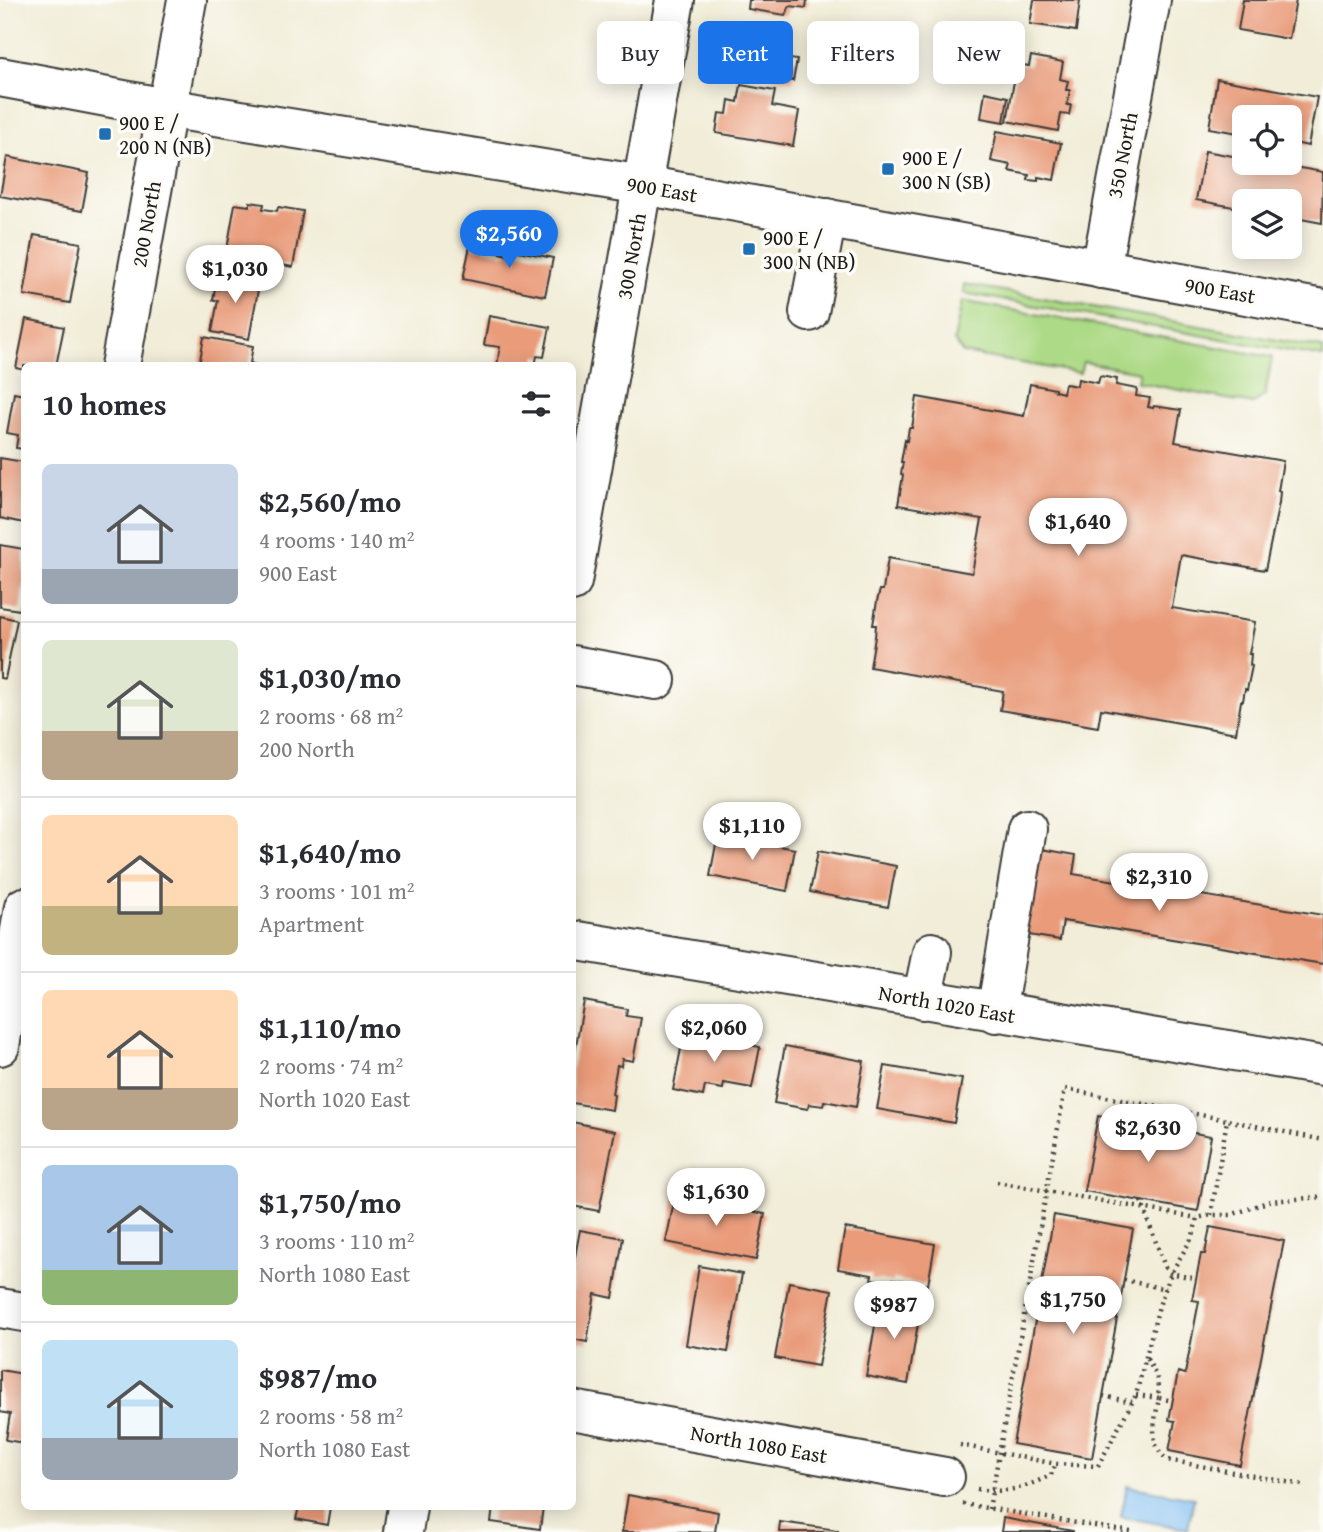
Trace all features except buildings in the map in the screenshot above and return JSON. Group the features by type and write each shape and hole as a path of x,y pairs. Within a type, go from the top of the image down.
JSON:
{"street":[{"name":"200 North","path":"122,362 187,0"},
{"name":"300 North","path":"576,560 675,0"},
{"name":"350 North","path":"1101,269 1151,0"},
{"name":"900 East","path":"0,77 166,108 643,185 1323,309"},
{"path":"809,312 827,218"},
{"path":"576,667 656,680"},
{"path":"996,1013 1027,829"},
{"path":"0,1046 21,924"},
{"name":"North 1020 East","path":"576,941 1323,1066"},
{"path":"922,1000 932,952"},
{"path":"0,1308 21,1312"},
{"name":"North 1080 East","path":"576,1411 955,1478"},
{"path":"403,1532 407,1510"}],"path":[{"path":"989,1509 1065,1089 1323,1140"},
{"path":"1211,1214 1227,1120"},
{"path":"997,1182 1197,1218 1211,1214 1231,1216 1270,1201 1323,1197"},
{"path":"1141,1201 1165,1268 1171,1273 1196,1279"},
{"path":"955,1478 999,1454 1056,1464 1098,1466 1136,1395 1159,1306 1171,1273 1193,1236 1197,1218"},
{"path":"1124,1280 1166,1289"},
{"path":"1147,1358 1157,1377 1159,1398 1154,1444 1160,1454 1168,1460 1303,1485"},
{"path":"1136,1395 1173,1401"},
{"path":"1102,1396 1132,1402"},
{"path":"955,1478 992,1492 1013,1490 1051,1475 1056,1464"},
{"path":"955,1478 989,1509 1131,1532"}],"green space":[{"path":"964,284 1323,348 1323,357 963,293"},
{"path":"962,301 1272,357 1265,395 1253,404 1137,382 1139,372 1083,362 1080,373 963,353 954,341"}],"water":[{"path":"1127,1486 1194,1498 1188,1529 1121,1517"}],"place":[{"name":"900 E / 200 N (NB)","path":"105,134"},
{"name":"900 E / 300 N (SB)","path":"888,169"},
{"name":"900 E / 300 N (NB)","path":"749,249"}]}
